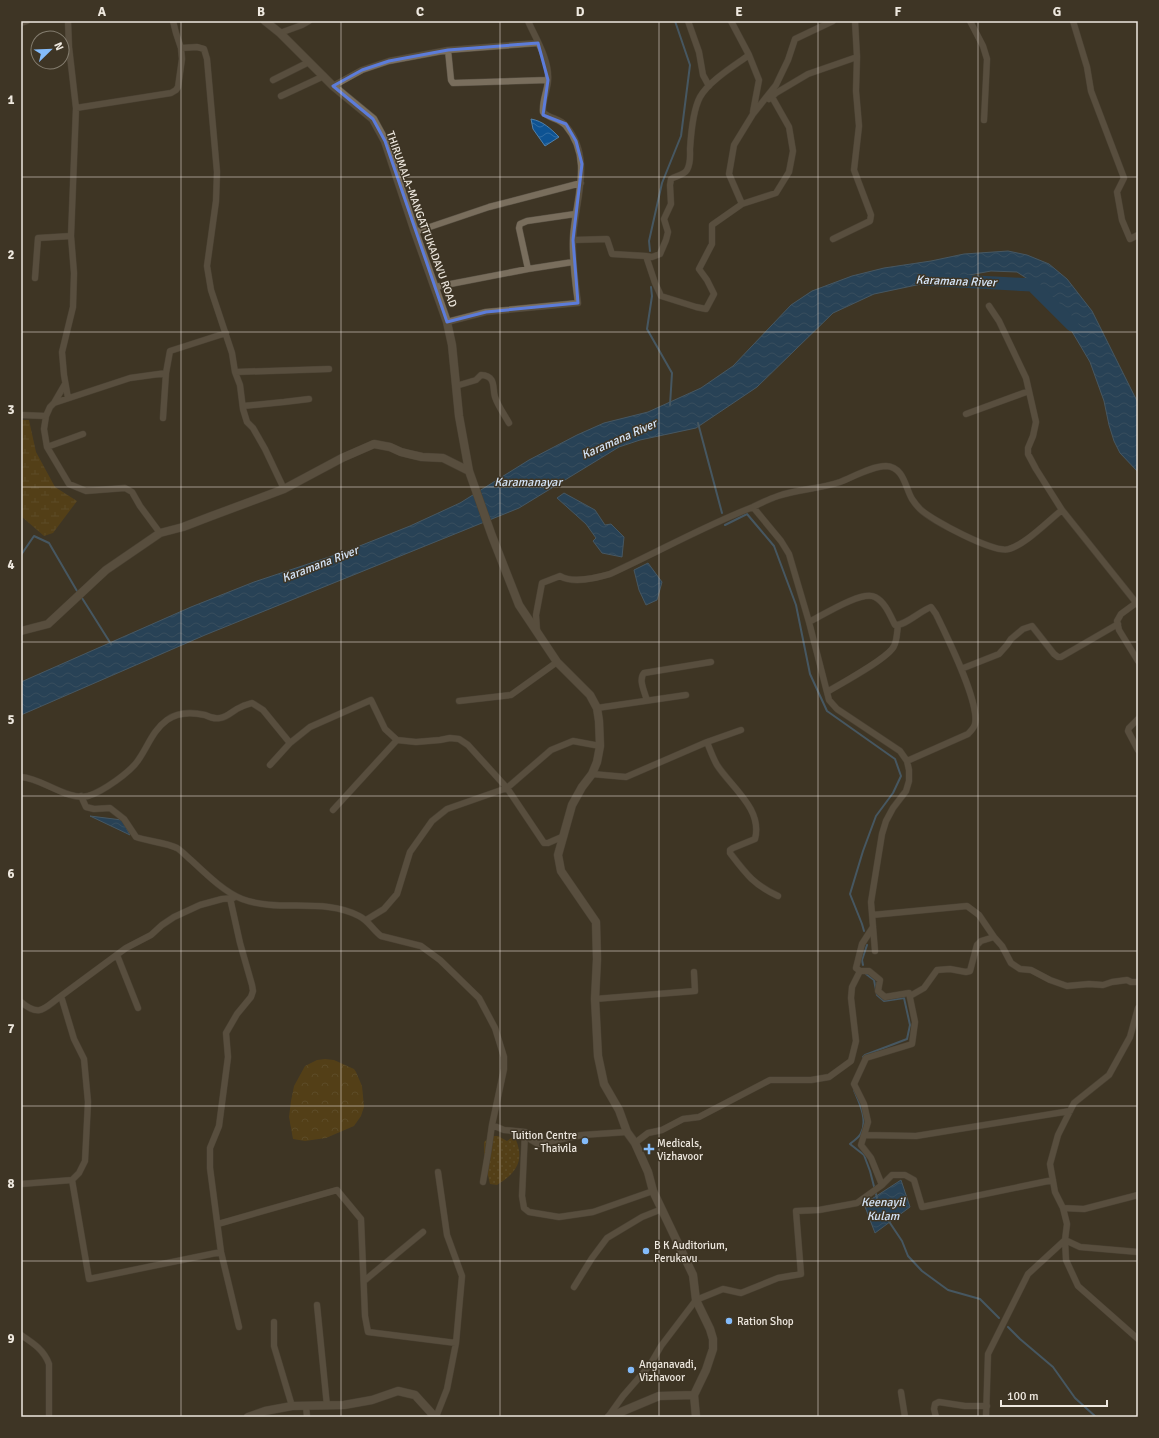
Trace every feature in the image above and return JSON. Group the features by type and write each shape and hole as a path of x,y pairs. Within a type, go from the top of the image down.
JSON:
{"main road":[{"name":"THIRUMALA-MANGATTUKADAVU ROAD","path":"265,21 280,33 333,86 373,120 385,141 447,322 452,345 459,416 469,471 492,536 519,605 557,662 590,696 597,708"},
{"path":"21,631 48,624 106,570 160,533 196,522 284,489 342,458 374,444 390,447 401,452 422,457 443,458 469,471"},
{"path":"597,708 600,746 597,762 592,774 582,787 572,805 558,855 561,872 596,922 597,959 595,999 598,1056 604,1084 619,1110 627,1132 635,1143 648,1172 653,1191 693,1275 696,1300 710,1329 713,1340 713,1349 706,1370 694,1395 696,1417"},
{"path":"248,1417 265,1411 292,1406 327,1406 359,1403 388,1394 402,1392 414,1395 436,1417"},
{"path":"609,1417 659,1396 694,1395"}],"street":[{"path":"21,23 27,21"},
{"path":"68,21 69,47 76,108 71,236 74,273 73,307 62,352 68,398"},
{"path":"76,108 171,93 176,90 178,87 182,48 173,21"},
{"path":"280,33 310,21"},
{"path":"447,322 486,312 578,303 573,262 573,240 575,214 581,183 582,164 576,141 566,124 546,116 543,112 544,96 548,80 546,64 528,21"},
{"path":"688,21 699,52 703,75 709,86"},
{"path":"731,21 749,55 759,80 753,114"},
{"path":"742,204 729,174 734,146 753,114 776,85 788,60 795,39 833,21"},
{"path":"833,239 870,221 871,215 854,170 859,126 856,91 857,58 855,21"},
{"path":"970,21 983,46 986,59 984,120"},
{"path":"1073,21 1087,67 1091,91 1124,178 1117,192 1122,220 1130,239 1138,234"},
{"path":"333,86 362,70 389,61 448,50 538,43"},
{"path":"182,48 197,47 204,49 207,59 217,172 216,201 207,266 211,290 232,353 247,422 253,428 265,449 284,489"},
{"path":"448,50 451,80 453,84 548,80"},
{"path":"573,240 607,239 612,254 652,257 660,254 664,247 668,232 664,219 670,204 671,179 682,174 686,170 690,160 690,148 695,111 700,97 709,86 749,55"},
{"path":"753,114 772,97 808,74 857,58"},
{"path":"273,80 309,62"},
{"path":"281,96 324,76"},
{"path":"646,256 654,283 661,296 706,309 714,294 707,280 699,269 712,244 712,225 742,204 776,193 789,172 793,151 789,127 772,97"},
{"path":"415,232 489,207 581,183"},
{"path":"528,269 519,228 520,224 527,221 575,214"},
{"path":"35,278 38,238 71,236"},
{"path":"435,287 573,262"},
{"path":"989,306 999,321 1026,378 1036,422 1033,436 1028,448 1028,454 1062,510 1137,604 1118,618 1118,624 1119,630 1138,661"},
{"path":"163,418 166,373 170,351 226,333"},
{"path":"235,372 329,369"},
{"path":"54,403 130,378 166,373"},
{"path":"456,386 476,380 481,375 485,375 491,379 494,386 494,394 509,423"},
{"path":"66,384 54,403 50,406 46,416 44,429 47,447 70,484 86,491 125,488 132,492 140,506 160,533"},
{"path":"966,414 1029,391"},
{"path":"243,406 309,399"},
{"path":"21,415 46,416"},
{"path":"47,447 83,434"},
{"path":"537,633 536,615 542,583 560,576 566,580 591,578 610,574 740,511 792,491 839,482 858,474 885,466 893,468 901,473 912,499 920,509 940,522 978,542 998,550 1008,550 1020,544 1062,510"},
{"path":"753,507 782,541 789,554 810,622 829,700 837,709 896,748 907,761 909,781 906,791 893,808 886,821 882,834 871,902 875,951"},
{"path":"810,622 859,597 871,595 877,597 895,624 898,625"},
{"path":"898,625 931,607 936,614 961,669 976,715 974,729 968,734 907,761"},
{"path":"961,669 999,654 1011,639 1028,627 1032,626 1054,654 1061,657 1118,624"},
{"path":"827,692 878,661 892,650 895,645 898,625"},
{"path":"459,701 511,695 557,662"},
{"path":"647,701 641,679 644,673 711,662"},
{"path":"597,708 686,695"},
{"path":"270,765 290,743 310,727 371,700 385,729 397,740 416,742 450,738 459,739 468,745 508,788 544,844 564,836"},
{"path":"21,777 40,782 68,794 88,796 104,788 133,768 154,733 167,720 181,713 200,714 218,719 252,703 263,710 290,743"},
{"path":"1138,719 1129,728 1128,732 1138,750"},
{"path":"592,774 626,777 707,742 741,730"},
{"path":"333,810 397,740"},
{"path":"366,920 384,909 397,894 410,852 432,821 447,809 508,788 551,750 573,741 600,746"},
{"path":"707,742 717,765 745,800 756,825 755,839 735,846 730,850 730,852 744,871 757,884 763,889 778,896"},
{"path":"81,796 86,807 94,809 110,808 124,819 136,837 178,848 215,881 240,898"},
{"path":"230,898 253,991 251,997 237,1014 226,1033 228,1057 220,1126 210,1148 210,1168 221,1252 239,1327"},
{"path":"21,1002 31,1010 37,1012 42,1010 126,948 151,935 162,924 200,905 222,899 240,898 253,902 269,904 335,908 356,914 366,920 370,927 381,936 421,946 430,952 479,998 495,1028 504,1057 504,1069 492,1125 483,1182"},
{"path":"872,915 967,906 979,915 994,938 1002,946 1011,963 1020,969 1031,970 1050,980 1067,986 1089,984 1103,986 1112,982 1127,980 1131,982 1138,982"},
{"path":"860,971 856,968 862,944 873,928"},
{"path":"910,996 924,988 937,970 950,969 966,972 970,971 977,944 981,941 994,938"},
{"path":"117,955 138,1008"},
{"path":"860,971 869,970 880,980 878,991 885,997 909,993 915,1022 912,1044 866,1058 854,1084 864,1104 868,1122 861,1145 871,1158 881,1186"},
{"path":"860,971 852,986 851,998 856,1041 853,1063 860,1071"},
{"path":"595,999 694,991 694,972"},
{"path":"21,1184 72,1180 79,1173 85,1161 88,1102 84,1059 74,1040 61,996"},
{"path":"1138,1008 1130,1038 1109,1075 1074,1103 1058,1134 1050,1164 1056,1192 1063,1208 1067,1224 1065,1240 1066,1260 1078,1286 1138,1340"},
{"path":"635,1143 648,1133 662,1130 683,1119 699,1117 770,1080 811,1080 828,1077 853,1063"},
{"path":"864,1135 916,1136 1070,1111"},
{"path":"492,1125 504,1130 525,1132 531,1140 538,1144 582,1135 627,1132"},
{"path":"525,1132 522,1196 524,1208 529,1212 559,1217 593,1212 653,1191"},
{"path":"436,1417 447,1389 456,1343 462,1276 447,1235 438,1172"},
{"path":"609,1417 623,1396 650,1365 661,1346 696,1300 723,1289 741,1293 778,1278 801,1274 796,1211 819,1210 858,1203 881,1186 892,1175 905,1175 914,1180 922,1207 1053,1180"},
{"path":"72,1180 89,1279 221,1252"},
{"path":"218,1224 337,1190 361,1219 365,1316 368,1332 456,1343"},
{"path":"1063,1208 1084,1209 1138,1195"},
{"path":"574,1287 592,1258 607,1238 642,1217 662,1209"},
{"path":"364,1281 423,1232"},
{"path":"1065,1240 1080,1247 1138,1252"},
{"path":"986,1417 988,1354 1028,1274 1065,1240"},
{"path":"317,1305 327,1406"},
{"path":"274,1322 274,1346 292,1406"},
{"path":"21,1335 38,1347 46,1356 49,1364 49,1417"},
{"path":"901,1392 905,1417"},
{"path":"936,1417 934,1409 935,1404 939,1402 965,1406 987,1406"},
{"path":"306,1406 307,1417"}],"highlighted area":[{"path":"538,43 548,80 543,115 566,124 576,141 582,164 573,240 578,303 486,312 447,322 385,141 373,119 333,86 362,70 389,61 448,50"}],"green space":[{"path":"21,420 29,420 36,452 55,487 77,501 53,533 44,536 21,516"},
{"path":"317,1060 334,1060 354,1069 356,1072 362,1086 364,1107 361,1116 354,1126 326,1138 305,1141 293,1139 289,1117 294,1086 305,1066"},
{"path":"491,1136 498,1136 507,1141 511,1138 516,1140 519,1148 519,1161 517,1167 509,1176 497,1185 490,1184 484,1158 484,1142"}],"water":[{"path":"531,119 543,123 559,137 545,146 533,129"},
{"name":"Karamanayar","path":"1008,251 1027,255 1049,264 1067,279 1092,311 1138,403 1138,472 1120,453 1114,441 1104,401 1090,362 1064,318 1043,289 1017,272 991,271 874,294 833,313 757,387 696,428 640,440 619,447 519,508 205,635 21,715 21,682 191,607 254,582 347,551 410,526 460,503 529,460 577,435 604,423 648,412 701,388 733,366 791,305 812,291 852,276 884,268 931,261 964,254"},
{"path":"564,493 595,510 605,525 611,524 624,537 622,557 602,553 593,541 596,538 586,524 557,498"},
{"path":"648,563 662,582 657,600 646,605 639,590 634,570"},
{"path":"90,816 122,820 130,835"},
{"name":"Keenayil Kulam","path":"901,1180 910,1207 875,1233 864,1204"}],"waterway":[{"path":"650,251 649,241 662,183 681,136 690,65 675,21"},
{"name":"Karamana River","path":"923,279 1032,285 1072,325"},
{"path":"651,287 652,296 647,329 672,373 670,405"},
{"path":"698,423 722,513"},
{"path":"725,525 747,514 774,546 796,605 810,674 827,711 895,759 901,776 893,793 876,816 863,851 850,894 864,931"},
{"path":"21,555 34,536 49,543 77,591"},
{"path":"82,598 111,644"},
{"path":"863,965 862,960 867,945"},
{"path":"863,1057 907,1039 910,1025 904,998 884,1001 877,995 874,980 866,974"},
{"path":"854,1090 862,1111 864,1122 860,1134 850,1144 864,1155 877,1198"},
{"path":"888,1220 902,1241 908,1256 922,1271 948,1290 980,1299 999,1318"},
{"path":"1008,1327 1053,1367 1075,1398 1096,1417"}],"place":[{"name":"Tuition Centre - Thaivila","path":"585,1141"},
{"name":"Medicals, Vizhavoor","path":"649,1149"},
{"name":"B K Auditorium, Perukavu","path":"646,1251"},
{"name":"Ration Shop","path":"729,1321"},
{"name":"Anganavadi, Vizhavoor","path":"631,1370"}]}
